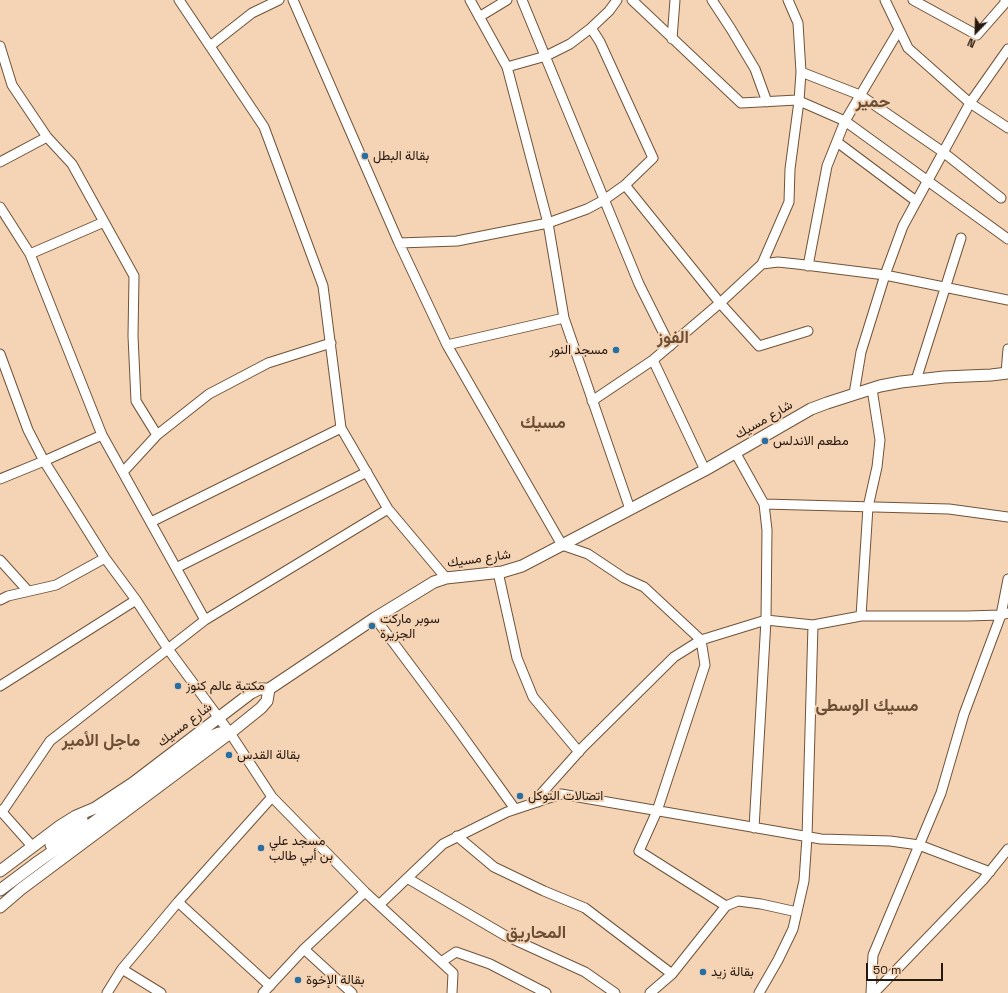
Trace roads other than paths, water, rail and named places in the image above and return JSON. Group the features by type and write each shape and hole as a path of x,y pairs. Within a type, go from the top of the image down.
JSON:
{"street":[{"path":"179,0 264,127 323,286 341,428 388,509 446,578"},
{"path":"210,46 252,12 279,0"},
{"path":"293,0 399,243 447,345 562,545 588,554 624,578 644,587 701,640 705,665 658,811 639,851 726,906"},
{"path":"470,0 507,67 548,223 564,318 630,509"},
{"path":"479,17 508,0"},
{"path":"522,0 639,284 670,346"},
{"path":"507,67 546,56 570,44 591,28 617,0"},
{"path":"632,0 741,103 797,100 845,121 1008,239"},
{"path":"672,39 675,0"},
{"path":"712,0 732,29 754,69 767,102"},
{"path":"592,401 653,360 720,303 762,264 789,202 790,170 799,101 801,72 798,23 788,0"},
{"path":"885,0 908,48 970,104 1008,128"},
{"path":"913,0 978,35 1006,2"},
{"path":"399,243 457,242 548,223 587,210 625,185 653,158 600,42 591,28"},
{"path":"808,266 827,166 845,121 899,30"},
{"path":"0,46 12,85 47,137 72,164 134,276 133,336 136,401 157,435"},
{"path":"854,394 861,352 885,275 903,226 970,104 1008,49"},
{"path":"801,72 860,95 943,152 1001,198"},
{"path":"0,162 47,137"},
{"path":"837,142 916,201"},
{"path":"625,185 720,303 759,346 808,331"},
{"path":"0,207 30,254 102,435 205,620"},
{"path":"30,254 104,222"},
{"path":"916,380 961,238"},
{"path":"762,264 778,262 885,275 1008,300"},
{"path":"447,345 564,318"},
{"path":"123,472 157,435 209,394 268,364 330,343"},
{"path":"1007,373 1008,349"},
{"path":"0,354 28,430 44,462 105,558 136,600 168,649 230,733 272,797 364,892 379,904 453,973 452,993"},
{"path":"653,360 705,470"},
{"name":"شارع مسيك","path":"0,871 60,826 76,816 95,808 133,783 254,691 263,688 269,689 375,618 434,582 446,578 498,572 522,566 705,470 811,409 880,386 944,377 1007,373"},
{"path":"861,616 868,507 877,467 880,440 872,389"},
{"path":"151,522 341,428"},
{"path":"0,479 44,462 102,435"},
{"path":"735,452 764,504 767,530 766,620 754,828"},
{"path":"176,568 367,472"},
{"path":"764,504 949,509 1008,516"},
{"path":"32,846 1,811 50,741 205,620 388,509"},
{"path":"0,600 8,596 56,585 105,558"},
{"path":"0,560 28,591"},
{"path":"498,572 517,658 533,697 579,752"},
{"path":"871,993 872,955 940,793 964,714 1005,614 1008,579"},
{"path":"0,686 136,600"},
{"path":"538,802 541,794 579,752 674,657 701,640 766,620 813,625 861,616 1005,614"},
{"path":"375,618 515,809"},
{"path":"759,993 778,960 793,929 804,882 807,837 813,625"},
{"path":"0,907 21,889 230,733 264,705 269,696 269,689"},
{"path":"0,890 209,737 219,733 230,733"},
{"path":"379,904 442,844 515,809 561,794 821,839 890,841 919,845 990,872"},
{"path":"107,993 122,969 178,902 272,797"},
{"path":"0,884 46,849 95,808"},
{"path":"458,836 494,867 544,891 585,908 672,974"},
{"path":"874,993 990,872 1008,849"},
{"path":"407,878 506,936 585,972 615,993"},
{"path":"263,993 304,949 364,892"},
{"path":"650,993 672,974 726,906 738,901 761,904 796,912"},
{"path":"178,902 270,986"},
{"path":"304,949 352,993"},
{"path":"441,962 456,952 490,964 546,993"},
{"path":"122,969 161,993"}],"place":[{"name":"بقالة البطل","path":"365,156"},
{"name":"مسجد النور","path":"616,350"},
{"name":"مطعم الاندلس","path":"765,441"},
{"name":"سوبر ماركت الجزيرة","path":"372,626"},
{"name":"مكتبة عالم كنوز","path":"178,686"},
{"name":"بقالة القدس","path":"229,755"},
{"name":"اتصالات التوكل","path":"520,796"},
{"name":"مسجد علي بن أبي طالب","path":"261,848"},
{"name":"بقالة زيد","path":"703,972"},
{"name":"بقالة الإخوة","path":"298,980"}],"district":[{"name":"حمير","path":"873,102"},
{"name":"الفوز","path":"673,338"},
{"name":"مسيك","path":"543,423"},
{"name":"مسيك الوسطى","path":"867,706"},
{"name":"ماجل الأمير","path":"101,741"},
{"name":"المحاريق","path":"536,933"}]}
